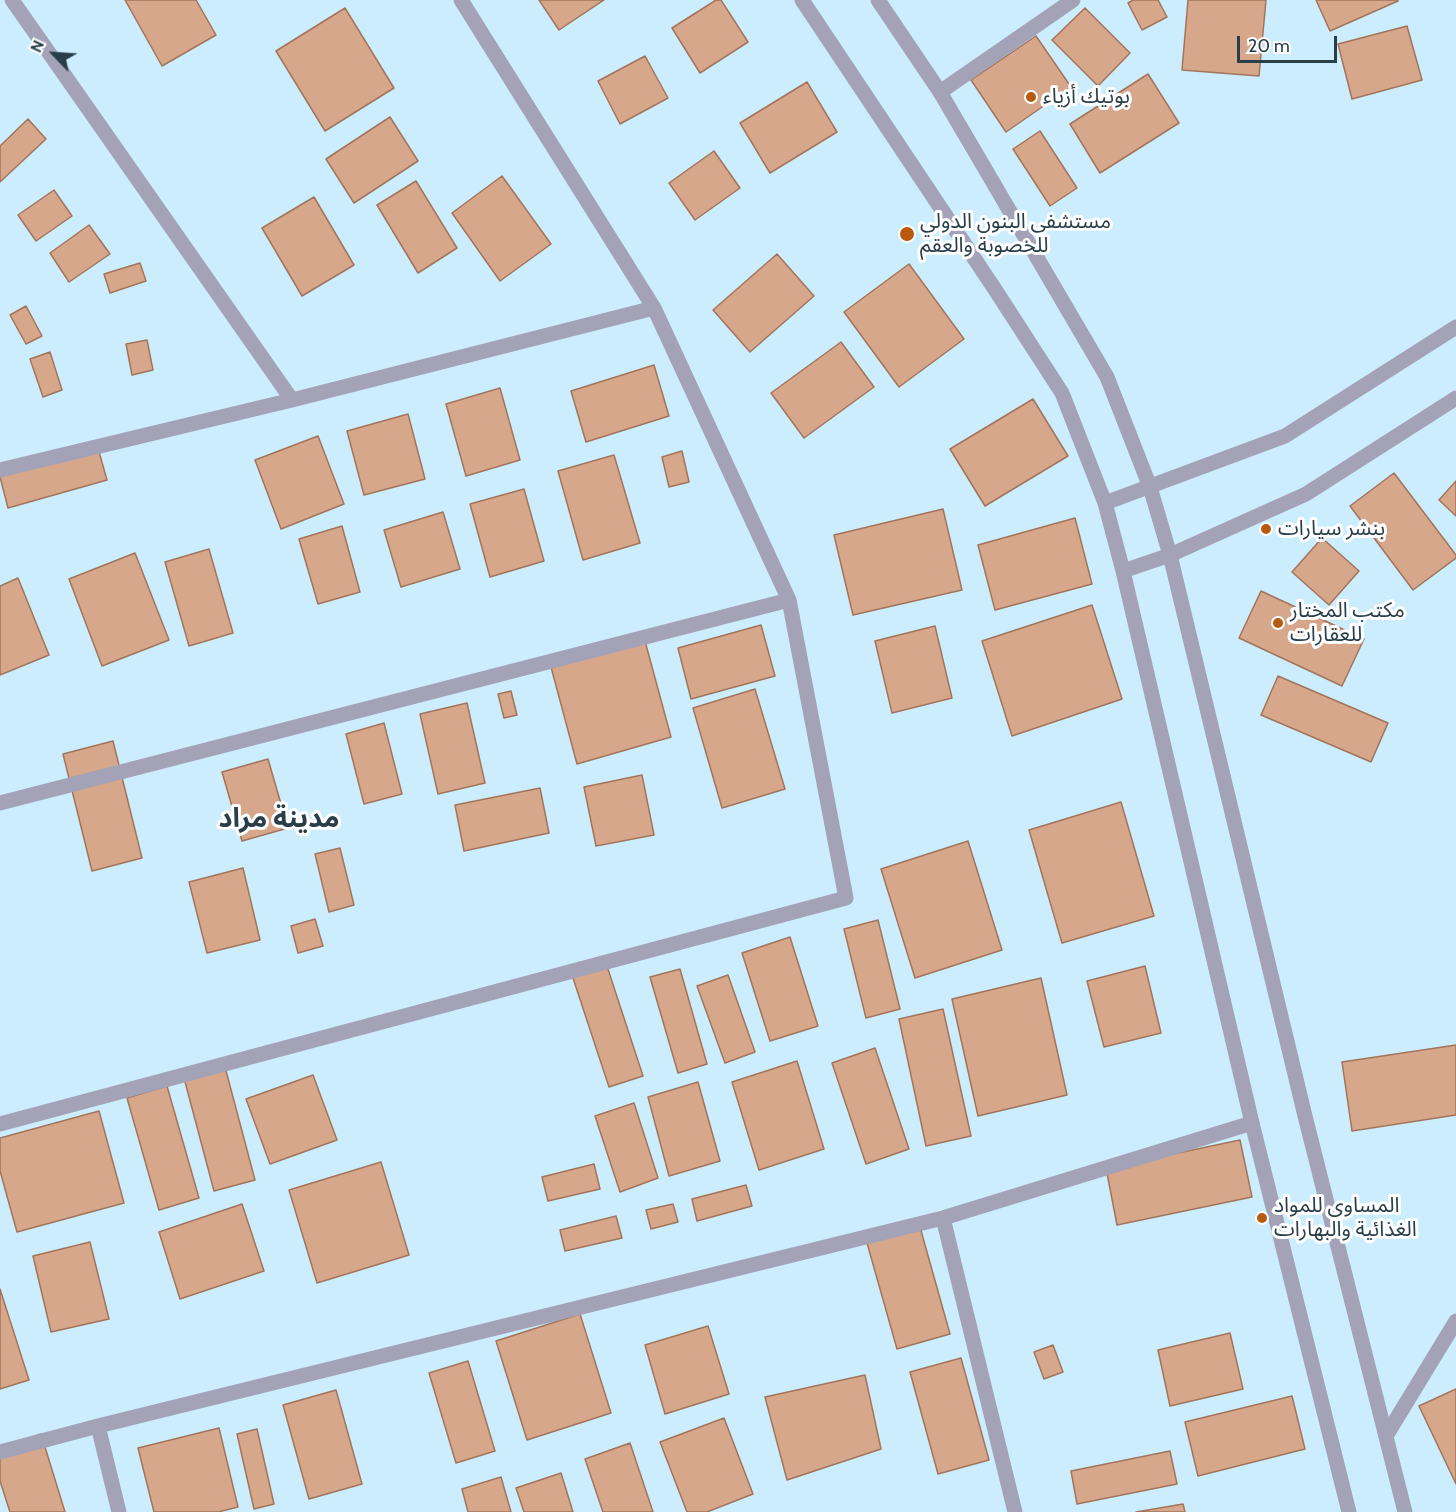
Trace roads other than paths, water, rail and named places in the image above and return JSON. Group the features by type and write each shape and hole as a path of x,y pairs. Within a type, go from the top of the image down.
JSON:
{"street":[{"path":"0,4 5,0"},
{"path":"12,0 292,400"},
{"path":"0,1124 846,898 789,600 654,308 461,0"},
{"path":"802,0 1062,393 1105,503 1123,571 1252,1123 1349,1512"},
{"path":"878,0 940,92 1107,377 1150,488 1170,555 1305,1116 1405,1512"},
{"path":"940,92 1073,0"},
{"path":"0,470 292,400 654,308"},
{"path":"1105,503 1285,436 1456,327"},
{"path":"1123,571 1170,555 1306,494 1456,398"},
{"path":"0,803 789,600"},
{"path":"0,1452 943,1218 1252,1123"},
{"path":"943,1218 1015,1512"},
{"path":"1386,1436 1456,1321"},
{"path":"98,1426 119,1512"}],"place":[{"name":"بوتيك أزياء","path":"1031,97"},
{"name":"مستشفى البنون الدولي للخصوبة والعقم","path":"907,234"},
{"name":"بنشر سيارات","path":"1266,529"},
{"name":"مكتب المختار للعقارات","path":"1278,623"},
{"name":"المساوى للمواد الغذائية والبهارات","path":"1262,1218"}],"district":[{"name":"مدينة مراد","path":"279,819"}]}
